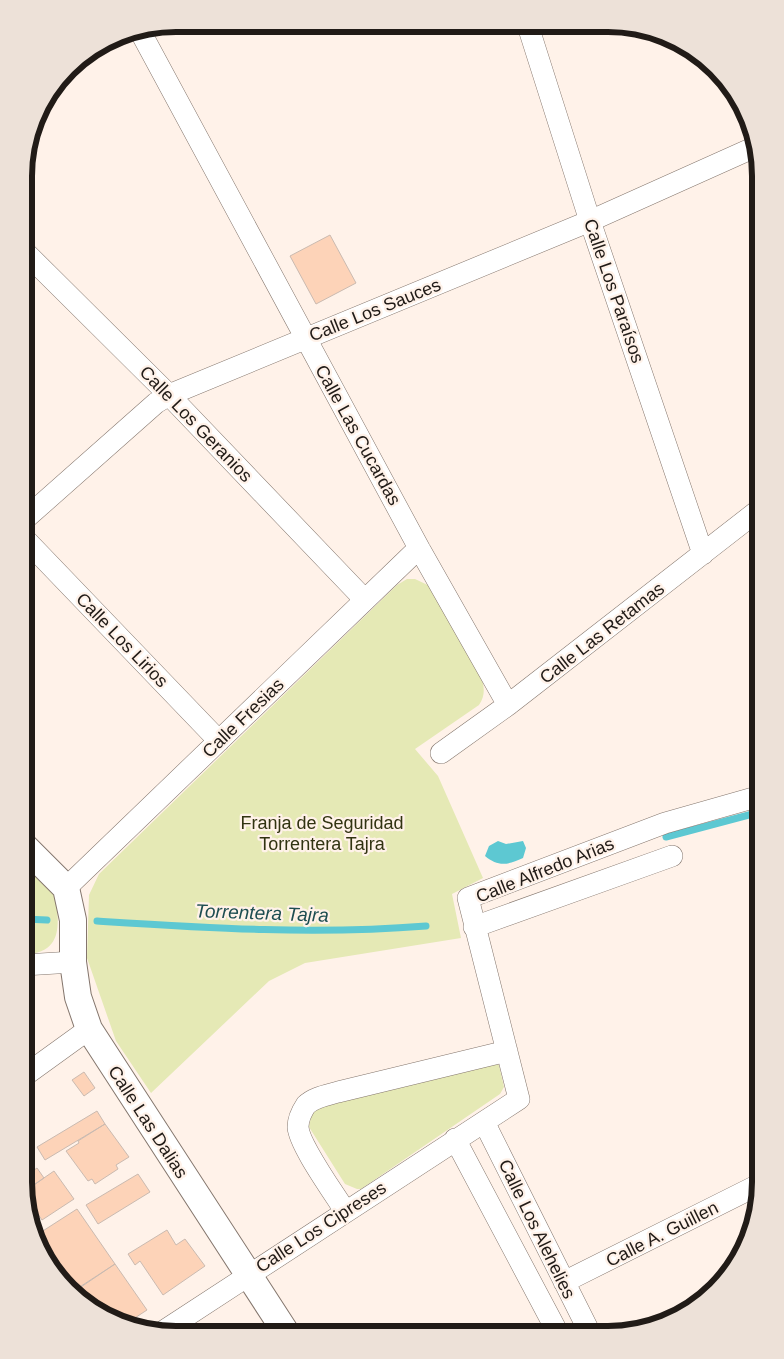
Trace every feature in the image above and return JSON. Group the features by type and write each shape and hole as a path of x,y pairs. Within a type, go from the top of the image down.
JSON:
{"street":[{"name":"Calle Los Paraísos","path":"530,32 590,221 703,554"},
{"name":"Calle Las Cucardas","path":"143,36 419,548 508,705"},
{"name":"Calle Los Sauces","path":"33,513 156,403 169,395 590,221 749,150"},
{"name":"Calle Los Geranios","path":"33,260 169,395 365,600"},
{"name":"Calle Las Retamas","path":"441,754 508,705 752,516"},
{"name":"Calle Los Lirios","path":"33,548 219,741"},
{"name":"Calle Fresias","path":"66,888 419,548"},
{"name":"Calle Alfredo Arias","path":"519,1099 474,928 468,898 665,823 751,798"},
{"path":"33,855 66,888"},
{"path":"474,928 672,856"},
{"name":"Calle Las Dalias","path":"66,888 73,920 72,962 78,997 89,1030 282,1326"},
{"path":"33,964 72,962"},
{"path":"33,1070 89,1030"},
{"path":"345,1211 302,1140 298,1127 300,1115 306,1105 316,1099 338,1092 507,1051"},
{"name":"Calle Los Cipreses","path":"171,1326 519,1099"},
{"name":"Calle Los Alehelies","path":"484,1122 586,1326"},
{"path":"455,1139 554,1326"},
{"name":"Calle A. Guillen","path":"564,1282 751,1188"}],"green space":[{"name":"Franja de Seguridad Torrentera Tajra","path":"407,579 415,579 434,588 481,675 484,687 484,694 479,705 415,749 438,776 483,878 452,894 461,938 305,963 269,981 151,1093 116,1041 87,958 89,895 99,874 397,585"},
{"path":"33,870 56,893 58,915 58,925 53,942 47,948 33,954"},
{"path":"495,1063 499,1065 504,1087 500,1094 361,1189 345,1184 309,1127 311,1116 318,1106"}],"water":[{"path":"498,841 506,844 523,841 526,848 523,858 503,864 490,860 485,856 489,846"}],"building":[{"path":"330,235 356,283 316,304 290,256"},
{"path":"84,1072 95,1088 84,1096 72,1080"},
{"path":"97,1111 105,1124 45,1160 37,1147"},
{"path":"105,1124 129,1157 116,1165 118,1169 95,1184 92,1179 88,1181 66,1151"},
{"path":"37,1168 44,1178 33,1185 33,1183 33,1171"},
{"path":"54,1171 74,1199 42,1220 35,1210 33,1185"},
{"path":"138,1174 150,1192 98,1224 86,1205"},
{"path":"77,1209 115,1264 78,1288 57,1263 41,1232"},
{"path":"167,1230 176,1245 185,1239 205,1266 163,1295 140,1261 135,1265 128,1254"},
{"path":"115,1264 147,1310 132,1320 104,1307 79,1289"}],"waterway":[{"name":"Torrentera Tajra","path":"666,837 751,814"},
{"name":"Torrentera Tajra","path":"33,919 47,920"},
{"name":"Torrentera Tajra","path":"97,921 261,930 343,930 426,926"}]}
